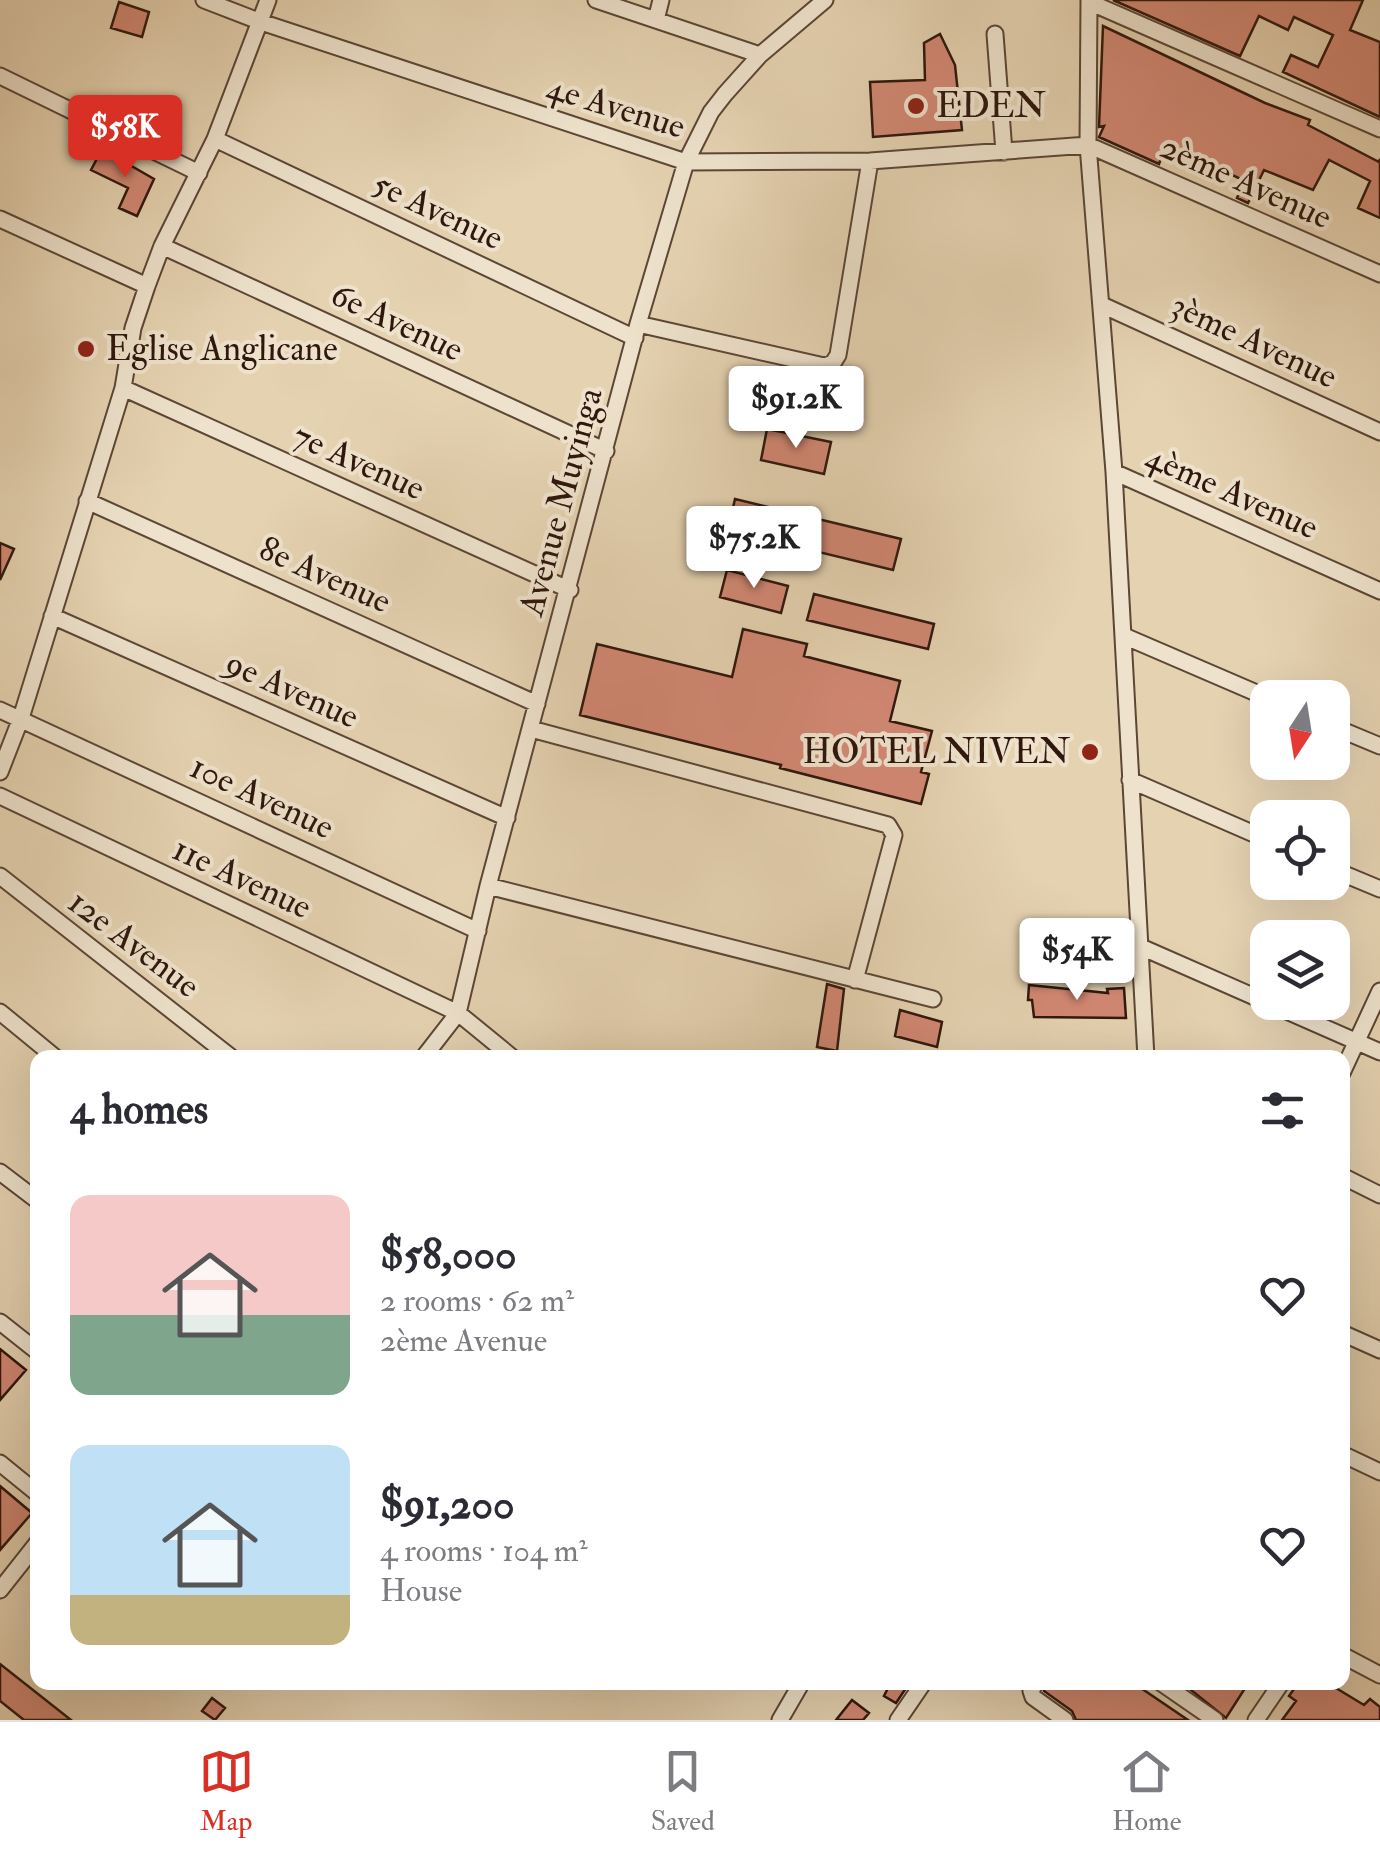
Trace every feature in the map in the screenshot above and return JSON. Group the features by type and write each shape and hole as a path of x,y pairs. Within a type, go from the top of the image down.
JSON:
{"street":[{"name":"4e Avenue","path":"204,0 686,162 870,162 1088,144"},
{"path":"0,772 21,718 123,388 133,328 162,246 215,139 268,0"},
{"path":"596,0 760,55"},
{"path":"656,20 661,0"},
{"name":"Avenue Muyinga","path":"429,1050 458,1013 488,886 636,331 686,162 711,112 760,55 825,0"},
{"path":"1146,1050 1114,472 1088,144 1089,1 1380,129"},
{"path":"995,34 1004,152"},
{"path":"0,76 198,173"},
{"name":"5e Avenue","path":"215,139 636,331 824,366 833,363 838,355 870,162"},
{"name":"2ème Avenue","path":"1088,144 1380,274"},
{"path":"0,219 148,286"},
{"name":"6e Avenue","path":"162,246 606,452"},
{"name":"3ème Avenue","path":"1102,305 1380,432"},
{"name":"7e Avenue","path":"123,388 570,590"},
{"name":"4ème Avenue","path":"1114,472 1380,592"},
{"name":"8e Avenue","path":"87,501 537,704"},
{"name":"9e Avenue","path":"52,616 507,818"},
{"path":"1124,636 1250,690"},
{"name":"10e Avenue","path":"0,710 478,931"},
{"path":"531,729 888,824 894,836 856,980"},
{"path":"1350,734 1380,746"},
{"path":"1130,780 1250,832"},
{"name":"11e Avenue","path":"0,796 458,1013 503,1050"},
{"name":"12e Avenue","path":"0,876 222,1050"},
{"path":"1350,876 1380,889"},
{"path":"488,886 933,998"},
{"path":"1141,947 1380,1052"},
{"path":"1350,1055 1380,991"},
{"path":"0,1012 46,1050"},
{"path":"0,1172 30,1195"},
{"path":"1350,1180 1380,1195"},
{"path":"0,1322 30,1346"},
{"path":"1350,1337 1380,1350"},
{"path":"1350,1458 1380,1472"},
{"path":"0,1464 30,1488"},
{"path":"0,1590 30,1552"},
{"path":"1350,1660 1380,1675"},
{"path":"780,1720 797,1690"},
{"path":"906,1717 920,1690"},
{"path":"1032,1690 1034,1697 1065,1720"},
{"path":"1172,1690 1215,1720"},
{"path":"1256,1720 1277,1690"}],"building":[{"path":"1113,0 1363,0 1350,30 1380,42 1380,117 1283,72 1291,55 1318,67 1333,35 1294,17 1288,30 1259,16 1240,56"},
{"path":"119,2 149,12 142,37 111,28"},
{"path":"1103,26 1265,103 1310,120 1308,125 1379,162 1380,159 1380,218 1358,208 1370,181 1329,160 1313,190 1264,170 1248,203 1237,198 1245,181 1193,156 1190,163 1164,150 1159,164 1099,137 1104,126 1099,127"},
{"name":"EDEN","path":"940,34 955,65 962,130 873,137 870,82 925,80 924,43"},
{"path":"102,149 154,179 137,216 119,208 128,188 91,170"},
{"path":"767,429 831,442 824,474 761,460"},
{"path":"735,499 901,539 893,570 728,530"},
{"path":"0,543 14,549 0,580"},
{"path":"727,570 788,586 781,613 720,597"},
{"path":"814,594 934,624 928,649 807,620"},
{"path":"743,629 807,644 804,656 900,681 890,721 932,731 921,772 929,774 921,804 580,715 597,644 732,677"},
{"path":"827,984 844,989 837,1050 817,1047"},
{"path":"1029,985 1108,993 1107,989 1124,988 1126,1018 1034,1017 1032,1000 1028,1000"},
{"path":"900,1010 942,1022 937,1047 895,1036"},
{"path":"0,1349 26,1370 0,1400"},
{"path":"0,1486 30,1515 0,1550"},
{"path":"0,1664 71,1720 24,1720 0,1701"},
{"path":"887,1690 905,1690 896,1703 884,1696"},
{"path":"1144,1690 1188,1720 1076,1720 1072,1711 1044,1691"},
{"path":"1191,1690 1244,1690 1226,1718"},
{"path":"1293,1690 1339,1690 1364,1705 1370,1699 1380,1707 1380,1720 1282,1720 1296,1701 1289,1696"},
{"path":"212,1698 225,1708 215,1720 202,1711"},
{"path":"852,1700 869,1713 863,1720 836,1720"}],"place":[{"name":"EDEN","path":"916,106"},
{"name":"Eglise Anglicane","path":"86,349"},
{"name":"HOTEL NIVEN","path":"1090,752"}]}
